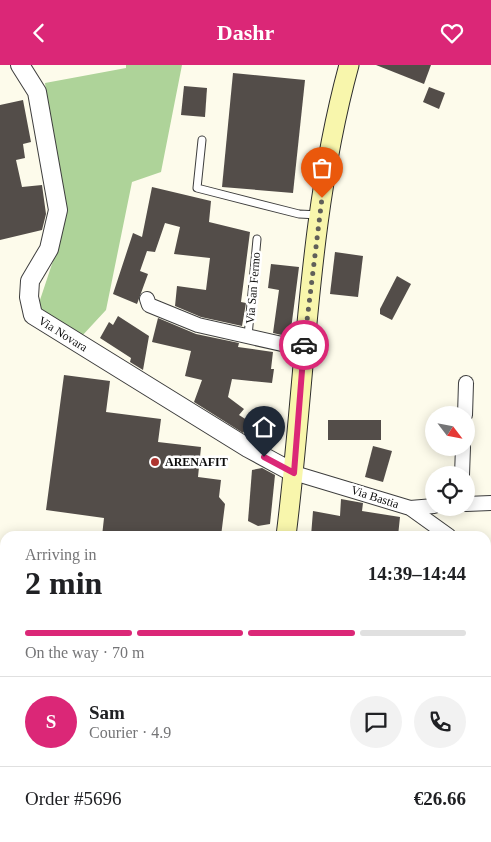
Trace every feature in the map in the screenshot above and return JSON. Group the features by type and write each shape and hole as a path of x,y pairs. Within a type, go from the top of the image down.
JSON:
{"main road":[{"path":"287,531 294,473 304,349 320,215 335,116 349,65"}],"street":[{"name":"Via Novara","path":"20,65 37,92 58,211 49,249 30,281 29,297 33,315 248,448 294,473"},
{"name":"Via San Fermo","path":"147,299 149,305 198,325 304,349"},
{"path":"465,406 466,383"},
{"name":"Via Bastia","path":"294,473 410,508 442,531"},
{"path":"475,504 491,503"},
{"path":"410,508 425,507"}],"lane":[{"path":"202,140 198,188 299,214 320,215"},
{"name":"Via San Fermo","path":"248,336 257,239"}],"green space":[{"path":"126,65 182,65 161,172 132,182 106,310 81,337 37,309 59,243 62,201 45,83 126,68"}],"building":[{"path":"376,65 431,65 424,84"},
{"path":"233,73 305,80 293,193 222,187"},
{"path":"184,86 207,88 205,117 181,115"},
{"path":"429,87 445,93 439,109 423,102"},
{"path":"23,100 31,142 23,144 25,158 16,160 22,187 42,185 46,214 42,230 0,240 0,105"},
{"path":"152,187 211,201 209,222 250,232 241,302 246,303 242,326 201,317 175,306 177,286 206,290 210,258 174,254 180,227 165,223 155,252 147,251 140,271 148,274 137,304 113,294 133,233 142,237"},
{"path":"335,252 363,256 358,297 330,294"},
{"path":"271,264 299,267 290,337 273,333 279,290 268,288"},
{"path":"397,276 411,284 392,320 380,314 380,309"},
{"path":"118,316 149,336 143,370 130,362 131,358 100,338 109,322 113,325"},
{"path":"158,318 196,334 239,343 238,347 273,352 271,369 274,369 272,383 232,379 228,397 244,409 239,415 250,422 243,433 194,402 202,380 185,376 191,351 152,342"},
{"path":"64,375 110,381 106,412 161,419 158,442 201,447 198,477 221,480 219,497 225,504 222,531 103,531 104,518 46,510"},
{"path":"328,420 381,420 381,440 328,440"},
{"path":"373,446 392,451 383,482 365,477"},
{"path":"262,468 275,475 270,524 258,526 248,521 252,470"},
{"path":"341,499 363,503 362,511 400,517 399,531 311,531 313,511 340,516"}],"way so far":[{"path":"304,345 322,198"}],"place":[{"name":"ARENAFIT","path":"155,462"}],"route":[{"path":"264,457 294,473 304,345"}]}
